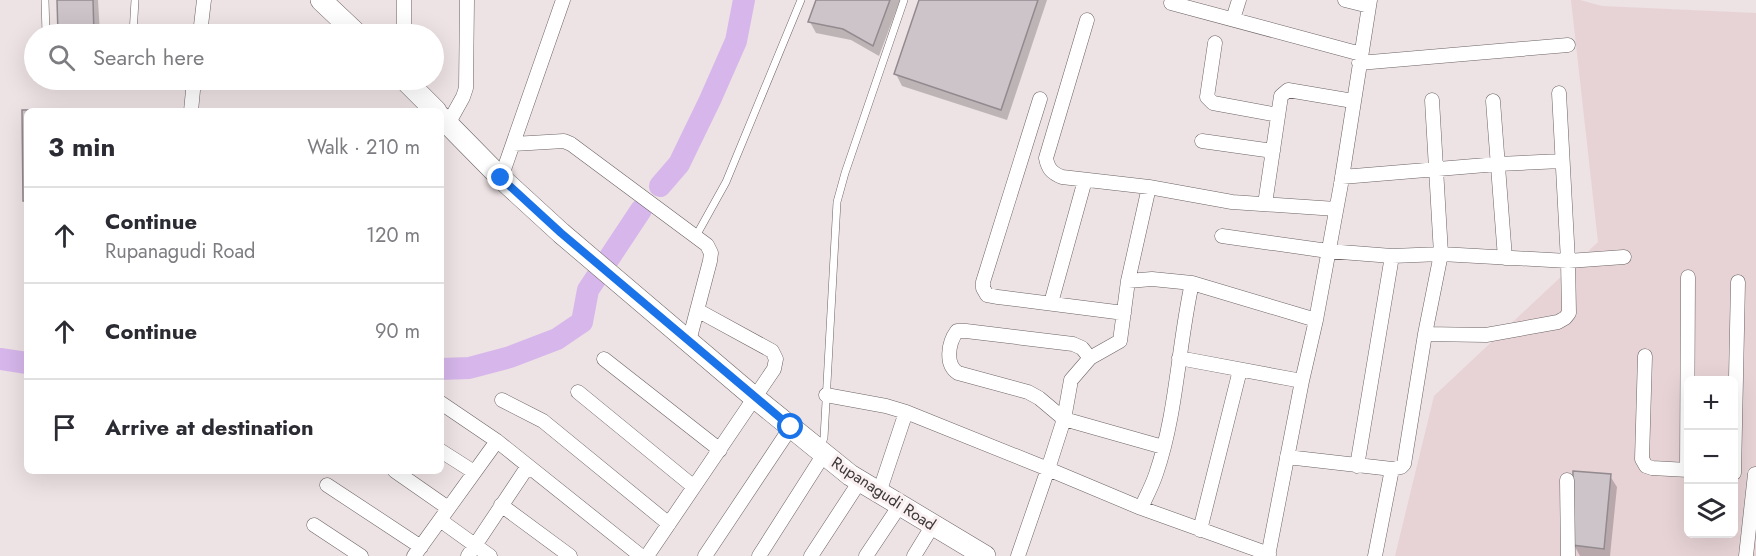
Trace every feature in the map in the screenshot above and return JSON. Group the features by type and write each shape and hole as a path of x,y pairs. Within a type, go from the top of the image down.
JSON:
{"main road":[{"path":"321,0 338,8 350,24"},
{"name":"Rupanagudi Road","path":"415,90 433,108"},
{"name":"Rupanagudi Road","path":"444,119 501,178 573,243 821,452 850,475 985,556"}],"street":[{"path":"201,24 204,0"},
{"path":"404,0 404,24"},
{"path":"444,115 463,96 466,88 466,0"},
{"path":"501,178 563,0"},
{"path":"1233,19 1239,0"},
{"path":"826,395 906,412 1141,508 1269,555 1316,320 1370,3 1345,0"},
{"path":"1171,3 1233,19 1360,58 1568,45"},
{"path":"1087,20 1046,158 1052,173 1062,177 1149,187 1232,202 1336,209"},
{"path":"1215,43 1207,97 1213,103 1278,115"},
{"path":"191,108 194,90"},
{"path":"1265,204 1281,96 1288,90 1353,101"},
{"path":"1425,334 1486,334 1557,322 1569,313 1558,93"},
{"path":"1040,99 983,288 987,295 998,297 1124,313"},
{"path":"1287,457 1392,469 1404,464 1425,334 1441,254 1432,100"},
{"path":"1493,101 1505,258"},
{"path":"513,144 564,141 571,144 707,245 711,253 690,341"},
{"path":"1202,141 1273,151"},
{"path":"1342,177 1562,161"},
{"path":"1051,303 1085,180"},
{"path":"1018,556 1064,419 1071,380 1090,358 1120,341 1128,281 1149,187"},
{"path":"1222,236 1328,251 1392,256 1441,254 1568,261 1624,257"},
{"path":"1357,465 1392,256"},
{"path":"1688,277 1688,430"},
{"path":"1128,281 1152,279 1192,283 1316,320"},
{"path":"1735,430 1738,282"},
{"path":"1141,508 1156,475 1163,447 1192,283"},
{"path":"647,556 774,369 776,358 772,351 698,310"},
{"path":"1090,358 1082,348 1073,344 957,331 952,338 949,363 958,373 1028,392 1039,398 1064,419 1163,447"},
{"path":"1645,356 1642,459 1646,466 1652,468 1684,470"},
{"path":"1179,358 1302,381"},
{"path":"604,359 720,450"},
{"path":"1200,530 1240,370"},
{"path":"578,392 694,487"},
{"path":"502,400 543,421 669,524"},
{"path":"444,405 496,441 641,556"},
{"path":"879,493 906,412"},
{"path":"705,556 791,427"},
{"path":"327,485 417,552 496,441"},
{"path":"759,556 821,452"},
{"path":"444,453 474,472"},
{"path":"472,551 528,466"},
{"path":"1375,556 1392,469"},
{"path":"1738,472 1756,474 1746,556"},
{"path":"399,474 448,508"},
{"path":"1567,480 1568,556"},
{"path":"811,556 860,481"},
{"path":"501,505 570,556"},
{"path":"866,556 900,505"},
{"path":"440,520 472,551 490,556"},
{"path":"314,525 361,556"},
{"path":"914,556 933,525"}],"lane":[{"path":"45,0 46,24"},
{"path":"134,24 135,0"},
{"path":"696,236 726,182 801,0"},
{"path":"821,452 824,438 837,202 904,0"}],"shaded area":[{"path":"1571,0 1602,6 1756,13 1756,556 1395,556 1434,396 1598,242"}],"building":[{"path":"57,0 93,0 94,24 58,24"},
{"path":"816,0 890,0 873,46 843,29 808,22"},
{"path":"919,0 1038,0 1001,110 894,74"},
{"path":"22,110 24,110 24,201 23,201"},
{"path":"1573,471 1611,474 1604,549 1572,545"}],"waterway":[{"path":"660,186 679,164 710,100 736,41 744,0"},
{"path":"444,369 469,368 510,357 557,339 582,322 588,290 641,210"},
{"path":"0,359 24,363"}],"route":[{"path":"501,178 561,233 791,427"}]}
